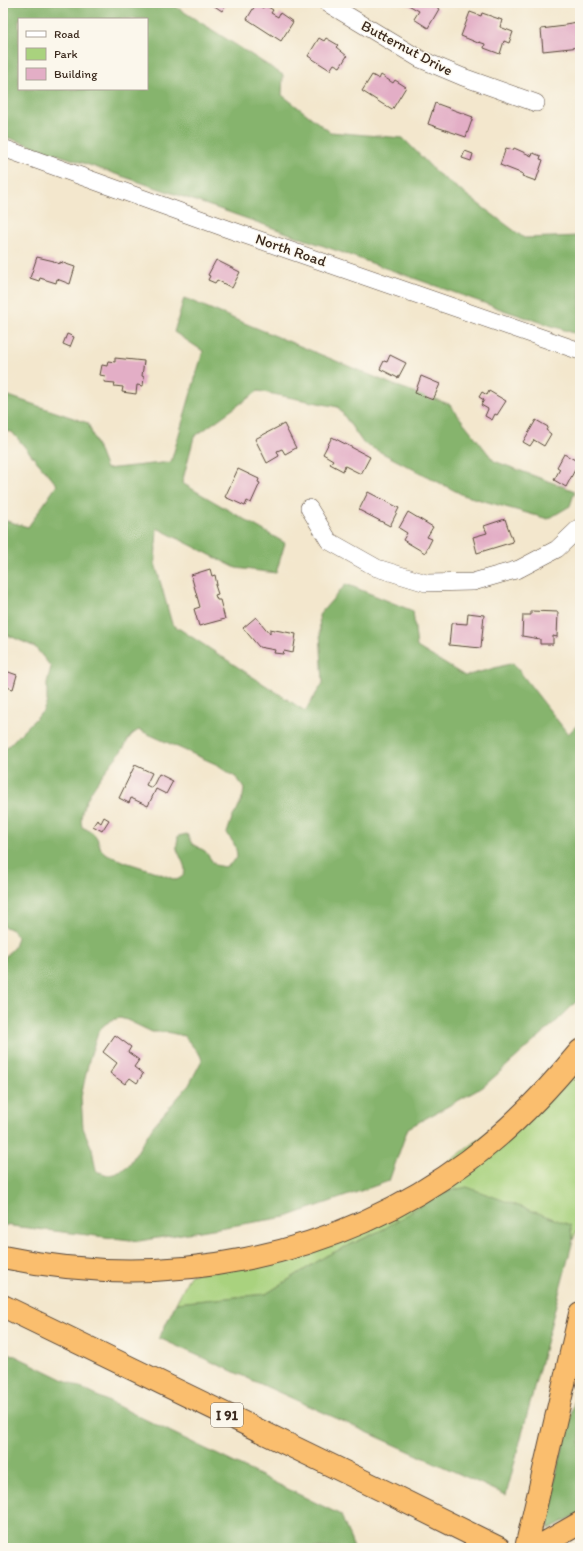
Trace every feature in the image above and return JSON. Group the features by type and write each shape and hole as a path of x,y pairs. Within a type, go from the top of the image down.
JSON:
{"highway":[{"path":"3,1257 48,1266 83,1270 159,1270 200,1267 235,1262 284,1250 321,1238 356,1224 394,1206 429,1187 465,1163 517,1119 555,1080 580,1051"},
{"name":"I 91","path":"3,1306 496,1547"},
{"path":"526,1548 580,1314"},
{"path":"536,1548 580,1523"}],"street":[{"name":"Butternut Drive","path":"327,3 420,59 463,77 536,103"},
{"name":"North Road","path":"3,148 228,229 580,351"},
{"path":"309,508 329,541 377,568 426,583 473,582 519,569 557,549 580,527"}],"green space":[{"path":"3,3 170,3 283,75 282,95 330,132 403,138 437,173 524,238 580,236 580,335 509,312 231,213 3,136"},
{"path":"184,298 394,385 449,404 494,461 575,491 570,506 548,519 463,495 363,443 338,407 258,391 194,437 182,483 285,543 276,573 236,568 157,528 155,563 172,624 305,711 323,683 319,615 346,584 413,611 417,647 465,676 513,663 568,734 580,722 580,998 559,1019 483,1087 408,1128 389,1181 286,1217 139,1241 3,1225 3,959 14,947 17,937 14,931 3,926 3,751 43,711 47,702 47,683 51,667 35,647 3,633 3,520 28,527 57,485 12,432 3,431 3,394 88,423 106,469 171,462 203,351 174,332","holes":["139,730 218,765 238,779 244,789 243,796 232,818 227,833 235,845 237,858 229,865 224,867 215,865 205,851 192,844 187,834 178,836 177,849 185,871 184,874 176,880 122,861 105,853 101,849 97,838 92,832 82,827 81,817 89,795 103,773 125,746 130,737","120,1018 152,1032 167,1032 184,1036 200,1055 202,1060 189,1085 153,1126 129,1165 119,1172 108,1175 96,1171 92,1149 83,1128 81,1097 89,1060 98,1032 104,1025 112,1020"]},
{"path":"580,1063 580,1223 573,1240 570,1225 384,1229 326,1256 266,1294 176,1303 190,1275 352,1235"},
{"path":"467,1187 570,1225 573,1240 506,1495 159,1338 176,1303 266,1294 326,1256 384,1229 440,1193"},
{"path":"3,1350 341,1515 354,1548 3,1548"},
{"path":"580,1378 580,1513 549,1529 551,1495"}],"building":[{"path":"210,3 227,3 222,11"},
{"path":"405,3 433,3 432,4 439,9 428,28 414,19 419,11"},
{"path":"256,4 263,8 265,5 273,10 271,13 278,17 280,13 293,22 281,41 247,19"},
{"path":"470,12 481,16 482,13 502,20 500,27 513,32 509,43 504,41 500,54 484,48 485,44 478,43 461,36"},
{"path":"578,22 580,47 543,51 541,29 565,26 565,24"},
{"path":"319,38 324,41 326,38 338,45 336,47 347,56 340,67 334,64 330,70 308,56"},
{"path":"372,75 379,79 381,75 393,83 395,80 406,87 392,110 362,91"},
{"path":"435,103 473,117 466,137 428,124"},
{"path":"506,148 513,150 514,148 532,156 533,153 541,156 540,159 543,160 536,181 500,165"},
{"path":"465,151 473,154 471,161 462,158"},
{"path":"37,257 75,267 70,284 57,279 56,283 40,278 39,281 30,278"},
{"path":"216,260 240,272 232,288 217,280 215,283 208,280 210,276 208,275"},
{"path":"67,334 74,337 70,347 63,344"},
{"path":"390,355 406,363 398,378 380,369 384,361 387,362"},
{"path":"115,358 144,361 142,376 144,377 143,386 137,385 136,394 122,392 123,387 114,386 115,383 104,382 105,376 100,375 102,365 107,366 108,361 115,362"},
{"path":"421,376 440,384 433,400 415,393"},
{"path":"489,391 506,401 492,420 485,416 488,409 481,405 484,400 479,397 482,392 487,395"},
{"path":"536,420 548,427 546,430 551,434 544,446 534,440 530,446 523,442"},
{"path":"284,424 296,448 285,454 282,449 277,451 279,456 267,463 255,439"},
{"path":"332,437 370,457 361,474 345,466 343,471 330,464 333,460 323,454"},
{"path":"564,454 579,462 566,487 554,480 560,469 557,467"},
{"path":"238,469 259,479 258,482 260,483 251,503 247,501 245,506 225,497"},
{"path":"368,492 399,508 390,526 359,510"},
{"path":"408,512 433,527 427,537 432,539 425,553 403,540 407,533 399,528"},
{"path":"505,519 513,542 477,553 473,537 487,533 484,526"},
{"path":"210,569 212,576 215,575 217,585 215,585 218,594 215,595 217,600 220,600 225,619 199,626 194,609 200,607 191,575"},
{"path":"531,611 558,612 557,637 553,636 553,644 540,644 540,639 522,636 523,615 531,615"},
{"path":"468,613 484,615 481,648 449,645 451,624 467,624"},
{"path":"256,617 270,634 270,629 296,634 293,653 284,651 283,654 274,653 275,650 259,647 243,628"},
{"path":"3,670 17,675 13,689 3,686"},
{"path":"135,765 152,773 146,785 152,788 159,774 173,781 166,794 156,789 148,806 131,798 129,803 119,798"},
{"path":"104,817 109,820 102,831 93,826 97,820 101,823"},
{"path":"115,1035 131,1047 128,1052 139,1060 134,1067 143,1074 137,1083 130,1078 125,1084 110,1073 117,1063 103,1052"}]}
